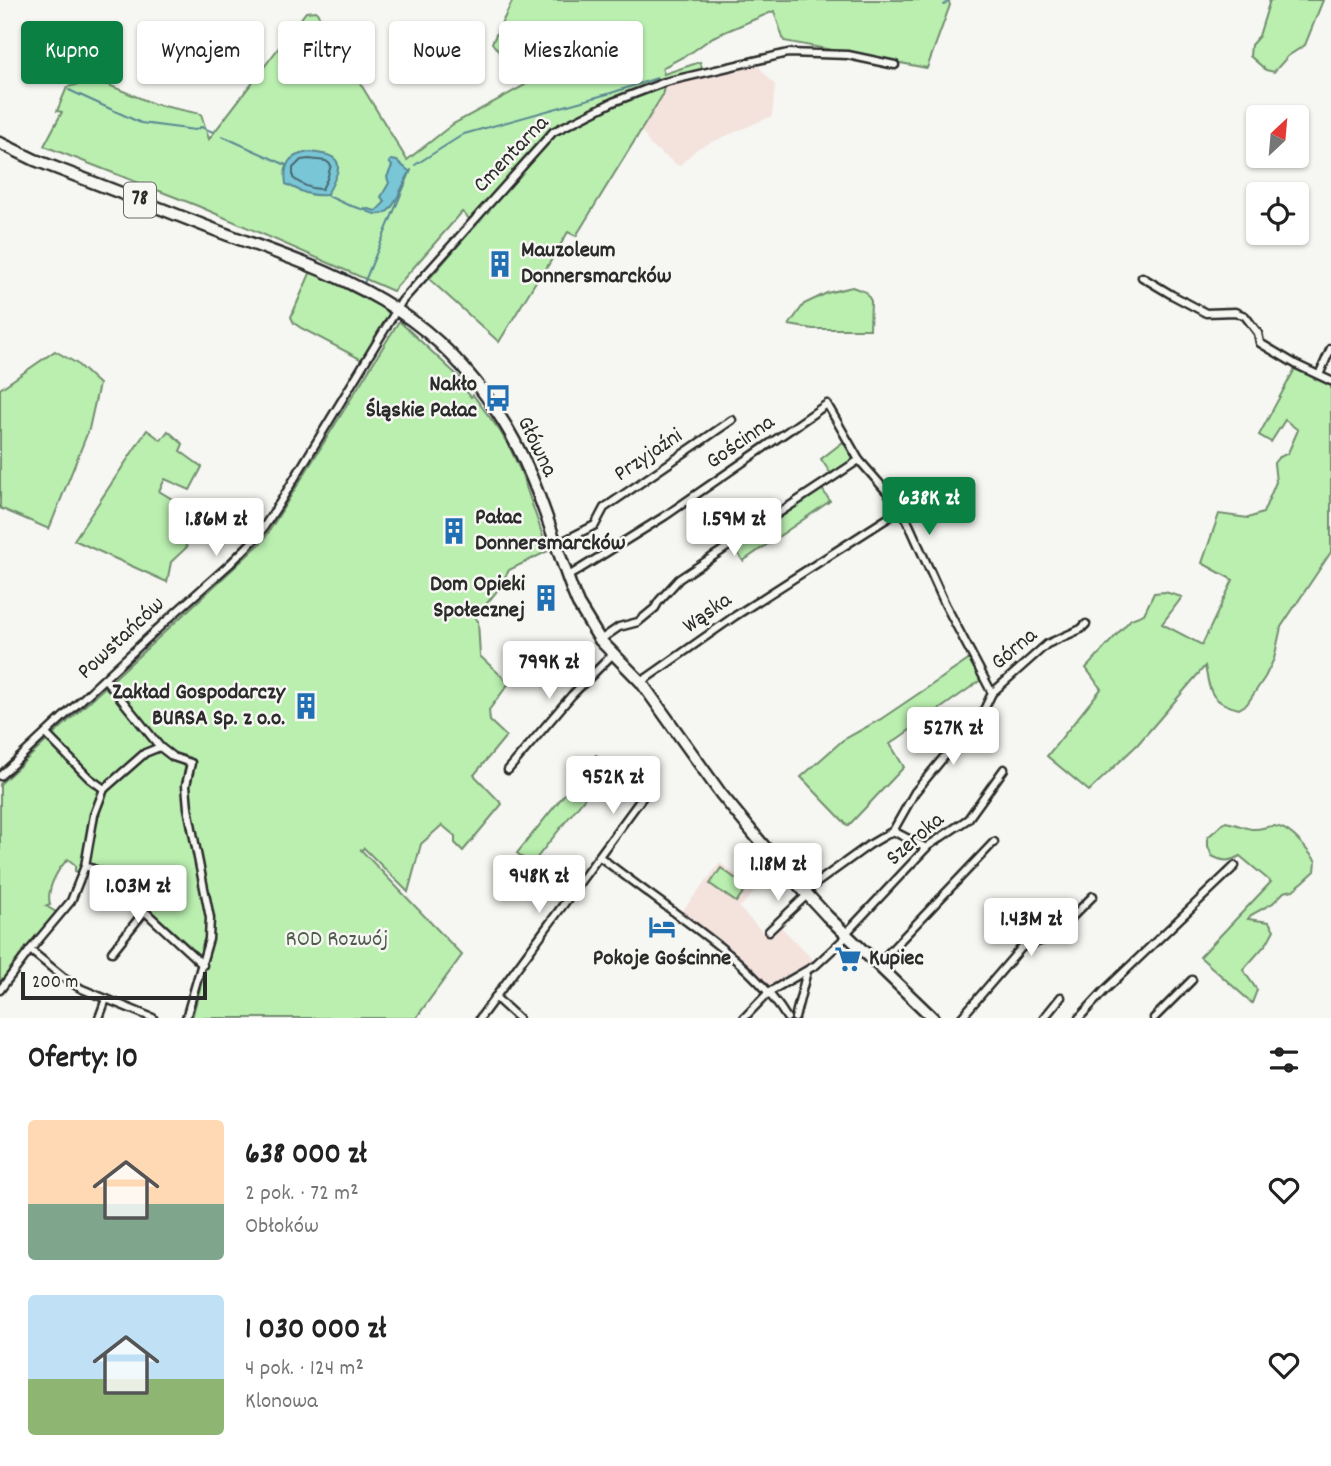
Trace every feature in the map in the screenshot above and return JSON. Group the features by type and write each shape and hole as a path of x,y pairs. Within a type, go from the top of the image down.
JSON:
{"main road":[{"name":"Główna","path":"0,143 35,160 316,269 362,290 397,309 450,354 474,380 498,413 525,461 578,604 600,640 641,682 721,794 805,893 933,1018"}],"street":[{"name":"Cmentarna","path":"397,309 553,132 573,121 664,82 788,53 848,55 895,65"},
{"path":"1142,277 1206,313 1235,312 1245,316 1258,333 1260,343 1331,381"},
{"name":"Powstańców","path":"0,776 258,536 397,309"},
{"path":"1319,375 1331,348"},
{"name":"Gościnna","path":"567,577 665,516 827,404 859,460"},
{"name":"Przyjaźni","path":"556,545 595,526 604,508 732,420"},
{"path":"600,640 620,627 638,622 655,608 679,579 859,460 902,509 945,604 992,693"},
{"name":"Wąska","path":"641,682 735,616 902,509"},
{"name":"Górna","path":"769,931 805,893 892,831 915,792 981,716 992,693 1047,644 1081,629 1086,624"},
{"path":"508,770 572,695 614,653"},
{"path":"105,679 160,747 173,757 191,764 186,785 188,808 210,918 209,939 203,965 186,1018"},
{"path":"46,734 89,778 104,789"},
{"path":"0,990 71,901 85,866 93,815 104,789 145,752 160,747"},
{"name":"Szeroka","path":"744,1018 769,992 807,971 845,938 926,848 968,819 1004,769"},
{"path":"480,1018 647,791"},
{"path":"892,831 926,848"},
{"path":"877,965 994,842"},
{"path":"600,857 717,944 769,992 787,1018"},
{"path":"85,866 103,873 203,965"},
{"path":"1079,1018 1133,962 1235,866"},
{"path":"961,1018 1022,947 1052,937 1093,896"},
{"path":"112,952 144,912"},
{"path":"30,950 68,981 153,1018"},
{"path":"795,1018 807,971"},
{"path":"1154,1018 1192,980"},
{"path":"495,997 518,1018"},
{"path":"1044,1018 1061,997"},
{"path":"99,1018 106,999"}],"shaded area":[{"path":"744,67 759,67 775,85 772,116 698,148 679,166 650,145 642,131 663,86"},
{"path":"720,863 757,889 739,908 768,937 780,926 813,960 768,986 743,959 680,914"}],"green space":[{"path":"513,0 948,0 950,5 927,68 784,41 774,11 713,37 662,68 664,74 700,62 704,73 665,82 662,96 576,236 568,232 499,342 429,279 476,225 462,212 393,291 198,206 44,146 62,112 57,111 67,87 80,84 106,84 154,104 201,114 209,139 251,84 264,84 264,67 278,49 278,84 361,84 407,160 453,124 524,84 643,84 643,21 503,21"},
{"path":"1270,0 1323,0 1305,45 1288,56 1274,72 1266,70 1250,56 1251,45 1259,36"},
{"path":"316,11 322,21 299,21 306,12"},
{"path":"499,29 499,52 492,43"},
{"path":"311,271 392,312 362,360 294,323 291,317"},
{"path":"852,287 866,292 871,301 870,329 813,329 789,325 804,304 827,293"},
{"name":"ROD Rozwój","path":"399,321 465,383 462,386 471,397 473,395 500,431 521,472 548,551 509,570 497,591 475,618 478,621 480,656 509,683 489,710 490,721 506,736 474,775 502,804 463,851 455,843 455,836 442,825 421,844 408,892 364,848 361,850 462,955 416,1018 192,1018 207,962 106,870 96,867 86,875 75,871 75,865 68,859 53,880 50,905 46,906 56,912 0,985 0,784 263,541"},
{"path":"55,351 76,363 99,384 89,429 49,529 0,508 0,389"},
{"path":"1297,365 1331,381 1331,552 1281,627 1274,659 1247,704 1239,709 1216,699 1210,689 1205,666 1138,744 1089,791 1047,756 1101,689 1086,668 1131,619 1144,614 1154,593 1165,592 1182,597 1162,624 1202,645 1233,580 1202,563 1219,514 1248,518 1263,513 1276,482 1274,463 1288,453 1298,430 1285,420 1271,442 1259,435"},
{"path":"147,430 161,440 168,431 183,444 180,451 202,467 190,490 165,479 159,491 184,506 187,502 199,510 183,522 176,533 187,547 171,562 167,582 74,540"},
{"path":"843,442 854,460 831,474 821,459"},
{"path":"822,489 830,501 743,561 734,547"},
{"path":"970,659 981,680 890,744 904,767 848,826 801,777 843,740 881,719"},
{"path":"596,755 610,766 531,865 517,853"},
{"path":"1225,822 1252,829 1280,827 1298,839 1316,861 1315,871 1303,882 1293,890 1284,892 1273,903 1248,919 1269,922 1274,930 1267,943 1243,970 1257,990 1252,1003 1200,957 1271,882 1240,856 1226,860 1212,856 1208,837"},
{"path":"721,868 747,887 736,902 710,884"}],"water":[{"path":"309,152 330,156 337,162 337,173 326,195 310,194 286,184 289,162 297,155"},
{"path":"397,161 410,172 394,204 383,214 365,210 376,211 385,202 381,197 389,183 387,177 392,166 389,162"}],"waterway":[{"path":"944,5 950,0"},
{"path":"415,165 464,134 657,78"},
{"path":"69,90 141,123 195,130 201,127 213,132"},
{"path":"222,136 286,165"},
{"path":"364,283 411,170"},
{"path":"326,195 365,210"}],"place":[{"name":"Mauzoleum Donnersmarcków","path":"500,264"},
{"name":"Nakło Śląskie Pałac","path":"498,398"},
{"name":"Pałac Donnersmarcków","path":"454,531"},
{"name":"Dom Opieki Społecznej","path":"546,598"},
{"name":"Zakład Gospodarczy BURSA Sp. z o.o.","path":"306,706"},
{"name":"Pokoje Gościnne","path":"662,927"},
{"name":"Kupiec","path":"848,959"}]}
